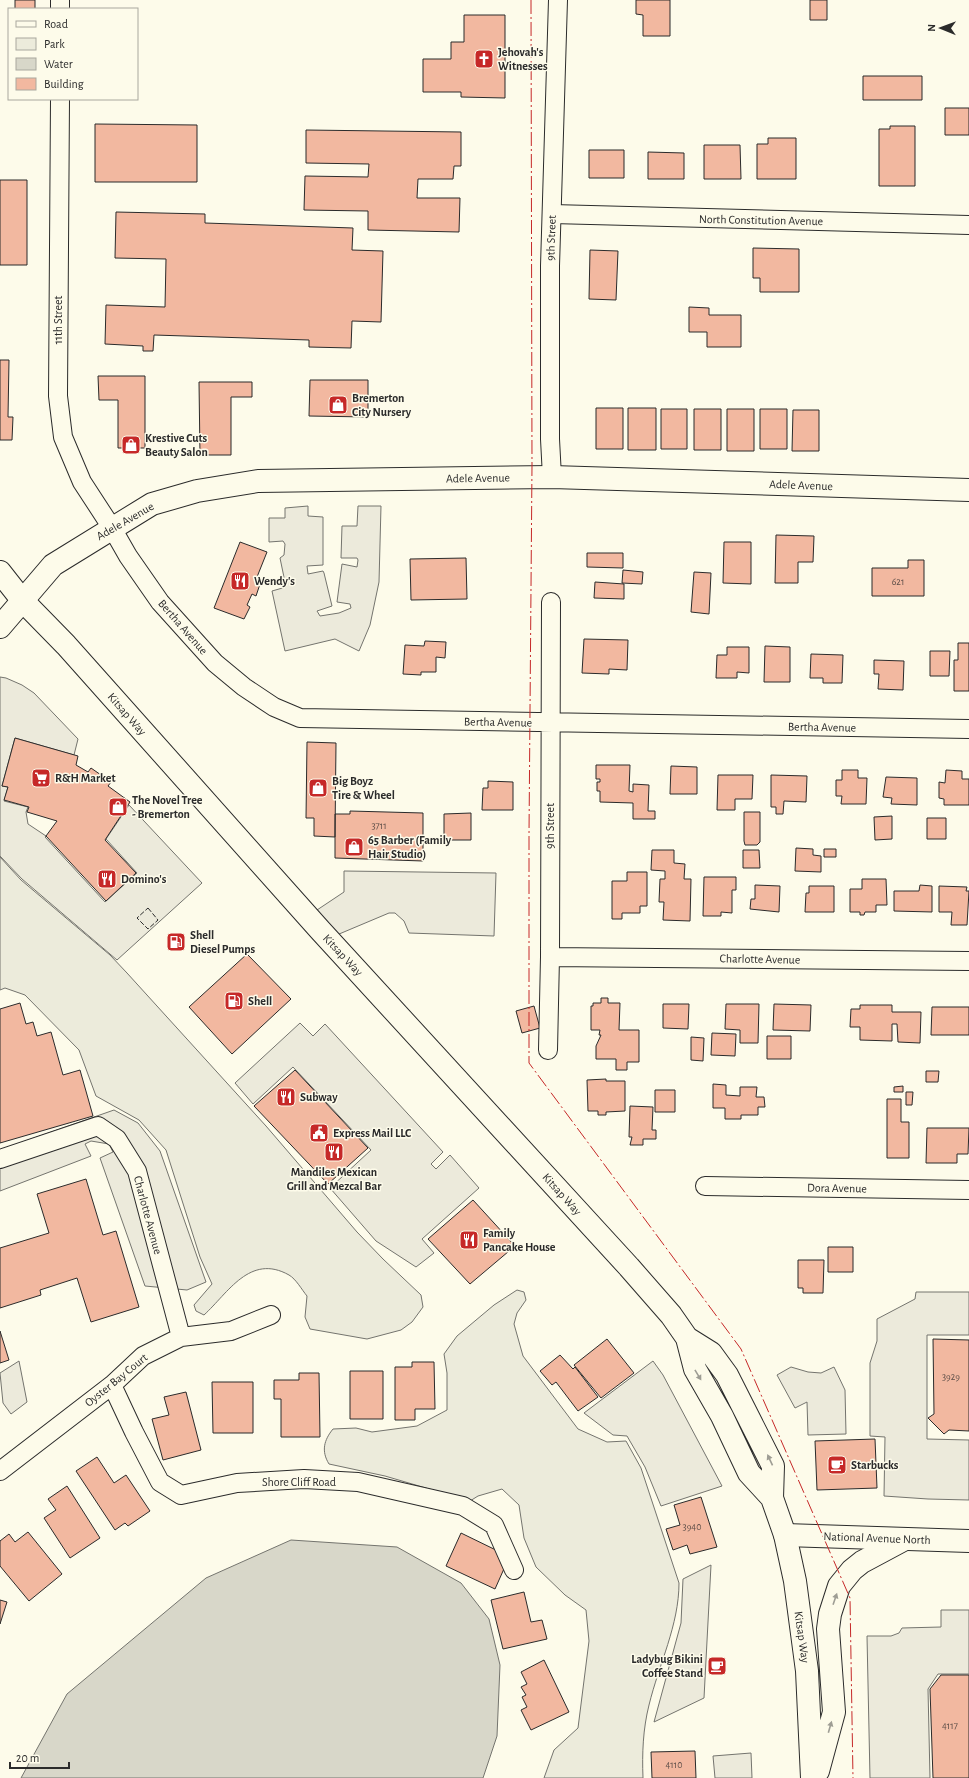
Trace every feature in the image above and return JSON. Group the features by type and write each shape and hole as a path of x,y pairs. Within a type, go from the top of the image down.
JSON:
{"main road":[{"name":"Adele Avenue","path":"0,627 53,565 152,504 197,491 258,481 552,477 969,490"},
{"name":"Kitsap Way","path":"0,572 22,600 66,645 320,930 629,1267 670,1315 687,1338 711,1353 727,1375 773,1466 772,1498 785,1536 795,1581 807,1671 812,1778"},
{"name":"National Avenue North","path":"785,1536 969,1541"},
{"path":"816,1778 834,1712 828,1628 830,1614 839,1586 852,1570 862,1562 905,1539"}],"street":[{"name":"9th Street","path":"552,477 550,439 550,266 558,0"},
{"name":"11th Street","path":"60,100 58,396 63,437 82,482 112,528"},
{"name":"North Constitution Avenue","path":"552,214 969,225"},
{"name":"Bertha Avenue","path":"112,528 128,556 160,602 215,663 244,687 274,706 300,718 969,729"},
{"name":"9th Street","path":"548,1050 552,602"},
{"name":"Charlotte Avenue","path":"550,957 969,961"},
{"name":"Charlotte Avenue","path":"0,1159 98,1126 117,1139 137,1171 181,1336"},
{"name":"Dora Avenue","path":"705,1186 969,1190"},
{"name":"Oyster Bay Court","path":"0,1471 112,1385 143,1356 181,1336 232,1331 270,1315"},
{"name":"Shore Cliff Road","path":"112,1385 160,1482 181,1495 237,1483 304,1480 358,1482 463,1506 494,1525 514,1570"}],"green space":[{"path":"0,857 21,880 110,955 266,1126 357,1232 421,1295 423,1307 412,1322 401,1330 367,1339 310,1329 305,1317 307,1296 289,1275 275,1270 263,1269 251,1272 241,1278 204,1315 196,1311 194,1305 212,1284 200,1257 166,1150 139,1120 96,1096 79,1050 25,995 5,988 0,990"},
{"path":"517,1290 524,1292 526,1300 517,1313 514,1324 523,1356 578,1429 607,1442 626,1441 641,1468 679,1583 676,1614 653,1690 645,1723 643,1741 643,1778 544,1778 554,1750 578,1728 589,1641 586,1610 565,1595 536,1567 524,1538 519,1505 502,1489 478,1496 470,1501 385,1476 329,1464 325,1455 324,1450 327,1437 333,1429 356,1428 372,1432 417,1426 447,1410 447,1373 444,1354 457,1336 494,1305"}],"shaded area":[{"path":"308,506 308,516 323,517 323,565 307,566 308,574 323,571 324,573 332,606 317,611 320,616 339,613 351,608 350,604 337,602 342,564 357,567 358,560 357,558 341,558 342,526 357,526 358,506 381,506 379,582 370,625 359,651 335,639 285,651 272,591 286,587 280,558 284,555 285,544 283,541 269,542 269,518 285,518 285,508"},
{"path":"0,677 22,685 34,693 78,739 74,755 15,738 2,786 8,787 4,801 28,807 26,812 28,824 46,836 45,837 105,902 137,873 106,839 129,805 202,883 117,960 22,879 0,856"},
{"path":"344,871 496,873 494,936 409,933 404,921 395,913 389,913 332,937 311,914 344,892"},
{"path":"300,1023 313,1036 325,1024 443,1152 431,1164 436,1169 450,1155 479,1188 422,1239 434,1253 416,1267 376,1241 330,1188 371,1150 293,1067 253,1104 235,1083"},
{"path":"114,1110 138,1123 160,1151 206,1282 187,1290 145,1286 100,1158 113,1152 109,1144 91,1141 85,1144 91,1156 0,1191 0,1150"},
{"path":"916,1292 969,1292 969,1335 927,1335 927,1439 969,1440 969,1500 884,1496 885,1437 870,1436 870,1363 877,1341 877,1319 915,1299"},
{"path":"19,1361 27,1402 11,1414 3,1403 0,1373"},
{"path":"653,1361 663,1375 722,1486 661,1506 645,1467 627,1436 613,1435 584,1413"},
{"path":"791,1367 808,1372 821,1373 834,1367 845,1390 846,1434 808,1435 807,1402 795,1408 777,1375"},
{"path":"711,1565 704,1698 654,1722 681,1623 683,1579"},
{"path":"941,1610 969,1610 969,1674 938,1674 928,1689 930,1778 870,1778 867,1636 891,1636 899,1633 902,1628 941,1627"},
{"path":"751,1753 752,1778 715,1778 713,1756"}],"water":[{"path":"291,1540 397,1547 461,1583 489,1619 500,1665 497,1736 483,1778 21,1778 67,1694 206,1578"}],"building":[{"path":"15,0 35,0 35,8 15,8"},
{"path":"636,0 670,0 670,36 643,36 643,15 636,14"},
{"path":"810,0 827,0 827,20 810,20"},
{"path":"464,15 505,15 505,98 461,97 461,92 423,92 423,59 451,59 451,42 464,42"},
{"path":"863,76 922,76 922,100 863,100"},
{"path":"945,108 969,108 969,135 945,135"},
{"path":"95,124 197,125 197,182 95,182"},
{"path":"890,126 915,126 915,186 879,186 879,129 890,129"},
{"path":"306,130 461,132 461,166 454,166 453,179 418,179 417,198 460,198 459,232 368,230 368,211 304,210 305,176 368,177 369,164 306,163"},
{"path":"768,138 796,138 796,179 757,179 757,144 768,144"},
{"path":"704,145 740,145 741,179 704,179"},
{"path":"589,150 624,150 624,178 589,178"},
{"path":"648,152 684,153 684,179 648,179"},
{"path":"0,180 27,180 27,265 0,265"},
{"path":"116,212 205,214 205,223 353,228 352,250 383,251 381,322 352,321 351,348 309,347 309,340 154,335 153,351 143,351 143,346 105,344 106,305 165,307 166,259 115,258"},
{"path":"753,248 799,249 799,292 760,292 760,278 753,278"},
{"path":"590,250 618,251 616,300 589,299"},
{"path":"689,307 709,308 709,315 741,315 741,347 707,347 707,332 689,332"},
{"path":"0,360 9,360 8,417 13,417 12,440 0,440"},
{"path":"98,376 145,376 145,448 118,448 118,400 99,400"},
{"path":"310,380 368,380 368,417 309,416"},
{"path":"199,382 252,382 252,397 231,397 231,455 200,455"},
{"path":"596,408 623,408 623,449 596,449"},
{"path":"628,408 656,408 656,450 628,450"},
{"path":"661,409 687,409 687,449 661,449"},
{"path":"694,409 721,409 721,450 694,450"},
{"path":"727,409 754,409 754,451 727,451"},
{"path":"760,409 787,409 787,449 760,449"},
{"path":"793,410 819,410 819,451 792,451"},
{"path":"776,535 814,536 813,562 798,562 798,583 775,583"},
{"path":"240,542 267,552 255,582 260,584 256,596 252,594 247,605 250,607 244,619 214,608"},
{"path":"724,542 751,542 751,584 723,583"},
{"path":"587,553 623,553 623,568 587,567"},
{"path":"466,558 467,599 411,600 410,559"},
{"path":"908,560 924,560 924,596 872,596 872,568 908,568"},
{"path":"623,570 643,572 642,584 622,583"},
{"path":"694,572 711,573 709,614 691,612"},
{"path":"595,582 624,584 624,599 594,598"},
{"path":"584,639 628,640 627,670 609,669 609,674 582,673"},
{"path":"425,641 446,642 445,658 436,657 436,672 421,672 421,675 403,674 405,645 424,646"},
{"path":"958,643 969,643 969,691 954,691 954,660 958,660"},
{"path":"765,646 790,647 790,682 764,682"},
{"path":"727,647 749,647 749,673 737,672 737,678 716,678 717,655 727,655"},
{"path":"930,651 950,651 949,676 930,676"},
{"path":"811,654 843,655 842,683 823,683 823,678 810,678"},
{"path":"874,660 904,661 903,690 878,689 879,674 874,674"},
{"path":"15,738 78,756 76,765 88,772 91,768 111,782 108,786 130,802 105,840 136,873 106,901 46,836 57,821 27,812 29,807 4,800 8,787 2,786"},
{"path":"307,742 336,743 335,837 314,836 314,818 306,818"},
{"path":"596,765 630,765 629,791 633,792 633,784 649,785 648,811 655,811 655,819 633,819 633,803 600,802 600,791 597,791 597,782 600,782 600,779 596,779"},
{"path":"671,766 697,767 697,794 670,794"},
{"path":"842,770 858,770 858,778 867,778 866,804 841,804 842,796 836,796 836,780 842,780"},
{"path":"946,770 962,771 962,779 969,779 969,805 944,805 944,799 939,798 939,782 945,783"},
{"path":"718,775 753,775 752,799 735,799 735,810 717,810"},
{"path":"771,775 807,776 806,802 784,801 783,814 776,814 776,807 771,807"},
{"path":"886,777 917,778 917,805 891,804 892,798 883,797"},
{"path":"488,781 513,782 513,810 482,810 483,788 488,788"},
{"path":"350,811 423,813 423,861 335,858 335,814 350,814"},
{"path":"744,812 760,812 760,842 757,845 745,845"},
{"path":"471,813 471,840 444,840 444,814"},
{"path":"892,816 892,839 875,840 874,817"},
{"path":"927,818 946,818 946,839 927,839"},
{"path":"796,848 813,849 813,855 821,856 821,872 795,871"},
{"path":"824,849 836,849 836,857 824,857"},
{"path":"652,850 674,850 674,863 685,864 684,879 691,879 690,921 663,920 664,902 659,902 660,879 665,879 665,871 651,870"},
{"path":"743,850 759,850 760,868 743,868"},
{"path":"627,872 647,872 647,906 640,906 640,913 622,913 622,919 612,919 612,881 627,881"},
{"path":"704,877 736,877 736,890 732,890 732,913 721,912 721,916 703,916"},
{"path":"862,879 886,879 887,905 876,905 876,912 865,912 864,915 860,915 860,912 850,912 850,889 862,889"},
{"path":"755,885 780,886 779,912 750,909 751,899 755,899"},
{"path":"920,885 932,886 932,912 894,911 894,891 919,891"},
{"path":"809,886 834,886 834,912 805,912 806,893 809,893"},
{"path":"939,886 967,887 966,891 969,891 967,925 951,925 952,912 939,912"},
{"path":"247,954 291,999 232,1054 189,1007"},
{"path":"601,998 608,998 608,1003 620,1003 619,1030 639,1030 639,1062 627,1062 627,1070 616,1070 616,1059 596,1059 596,1046 601,1035 599,1035 600,1030 591,1030 591,1006 593,1006 593,1003 601,1003"},
{"path":"20,1003 26,1024 33,1022 37,1036 51,1032 63,1075 80,1070 93,1116 0,1143 0,1009"},
{"path":"663,1004 689,1004 688,1029 663,1028"},
{"path":"726,1004 759,1004 758,1043 740,1043 740,1030 725,1029"},
{"path":"774,1004 811,1005 810,1031 773,1030"},
{"path":"860,1005 892,1005 892,1012 921,1012 920,1043 898,1042 897,1024 892,1024 892,1041 860,1040 860,1027 850,1027 851,1009 860,1009"},
{"path":"534,1006 540,1028 522,1033 516,1011"},
{"path":"932,1007 969,1007 969,1035 931,1035"},
{"path":"712,1033 736,1034 735,1056 711,1055"},
{"path":"767,1036 791,1036 791,1059 767,1059"},
{"path":"691,1037 704,1038 703,1061 691,1060"},
{"path":"295,1070 368,1148 328,1184 254,1106"},
{"path":"926,1071 939,1071 938,1082 926,1082"},
{"path":"606,1079 606,1081 625,1081 625,1111 606,1112 606,1115 598,1115 598,1111 588,1111 587,1080"},
{"path":"713,1084 726,1085 726,1095 740,1096 740,1087 757,1087 756,1097 764,1097 765,1107 758,1107 758,1115 741,1115 741,1119 725,1119 725,1108 713,1108"},
{"path":"903,1086 903,1092 894,1092 894,1087"},
{"path":"655,1090 675,1090 675,1112 655,1112"},
{"path":"906,1092 913,1092 912,1105 906,1105"},
{"path":"887,1099 901,1099 901,1122 909,1122 909,1158 887,1158"},
{"path":"630,1106 653,1107 652,1130 656,1130 656,1139 643,1139 643,1145 630,1145 632,1137 629,1137"},
{"path":"927,1128 969,1128 968,1154 957,1154 957,1163 926,1163"},
{"path":"86,1179 103,1235 116,1231 139,1307 91,1322 77,1278 40,1290 41,1295 0,1308 0,1248 49,1233 37,1194"},
{"path":"473,1200 515,1246 470,1284 428,1239"},
{"path":"828,1247 853,1247 853,1272 828,1272"},
{"path":"798,1260 824,1260 823,1293 803,1293 803,1288 798,1288"},
{"path":"0,1331 9,1360 0,1363"},
{"path":"607,1339 634,1373 601,1398 574,1365"},
{"path":"933,1339 969,1340 969,1431 949,1430 944,1434 928,1418 934,1414"},
{"path":"560,1355 573,1369 575,1367 598,1397 578,1411 556,1382 552,1385 540,1371"},
{"path":"412,1362 434,1362 435,1409 415,1409 415,1420 395,1420 395,1367 412,1367"},
{"path":"350,1371 383,1371 383,1419 350,1419"},
{"path":"299,1373 319,1373 320,1437 281,1437 281,1399 274,1399 274,1380 299,1380"},
{"path":"212,1382 253,1382 253,1433 213,1433"},
{"path":"186,1392 201,1450 163,1460 152,1419 169,1415 164,1397"},
{"path":"875,1439 877,1488 817,1490 815,1441"},
{"path":"97,1457 114,1483 126,1475 150,1511 128,1526 125,1523 115,1530 76,1471"},
{"path":"67,1486 100,1538 70,1558 44,1518 56,1510 48,1499"},
{"path":"701,1497 717,1547 690,1554 687,1545 673,1550 666,1529 680,1525 674,1505"},
{"path":"28,1532 62,1574 29,1601 0,1566 0,1541 9,1534 15,1542"},
{"path":"461,1533 500,1552 498,1557 507,1562 495,1589 446,1566"},
{"path":"524,1592 531,1622 542,1620 547,1639 503,1649 491,1600"},
{"path":"0,1600 7,1602 0,1624"},
{"path":"722,1658 723,1673 712,1673 711,1659"},
{"path":"544,1660 569,1712 531,1730 521,1710 527,1707 522,1697 526,1695 521,1687 527,1684 521,1672"},
{"path":"941,1675 969,1675 969,1778 933,1778 930,1689"},
{"path":"695,1751 696,1778 652,1778 651,1752"}],"fence":[{"path":"148,908 158,920 148,929 137,918 148,908"}],"power":[{"path":"531,0 532,465 529,1063 741,1349 850,1598 853,1778"}],"place":[{"name":"Jehovah's Witnesses","path":"484,59"},
{"name":"Bremerton City Nursery","path":"338,405"},
{"name":"Krestive Cuts Beauty Salon","path":"131,445"},
{"name":"Wendy's","path":"240,581"},
{"name":"R&H Market","path":"41,778"},
{"name":"Big Boyz Tire & Wheel","path":"318,788"},
{"name":"The Novel Tree - Bremerton","path":"118,807"},
{"name":"65 Barber (Family Hair Studio)","path":"354,847"},
{"name":"Domino's","path":"107,879"},
{"name":"Shell Diesel Pumps","path":"176,942"},
{"name":"Shell","path":"234,1001"},
{"name":"Subway","path":"286,1097"},
{"name":"Express Mail LLC","path":"319,1133"},
{"name":"Mandiles Mexican Grill and Mezcal Bar","path":"334,1152"},
{"name":"Family Pancake House","path":"469,1240"},
{"name":"Starbucks","path":"837,1465"},
{"name":"Ladybug Bikini Coffee Stand","path":"717,1666"}]}
